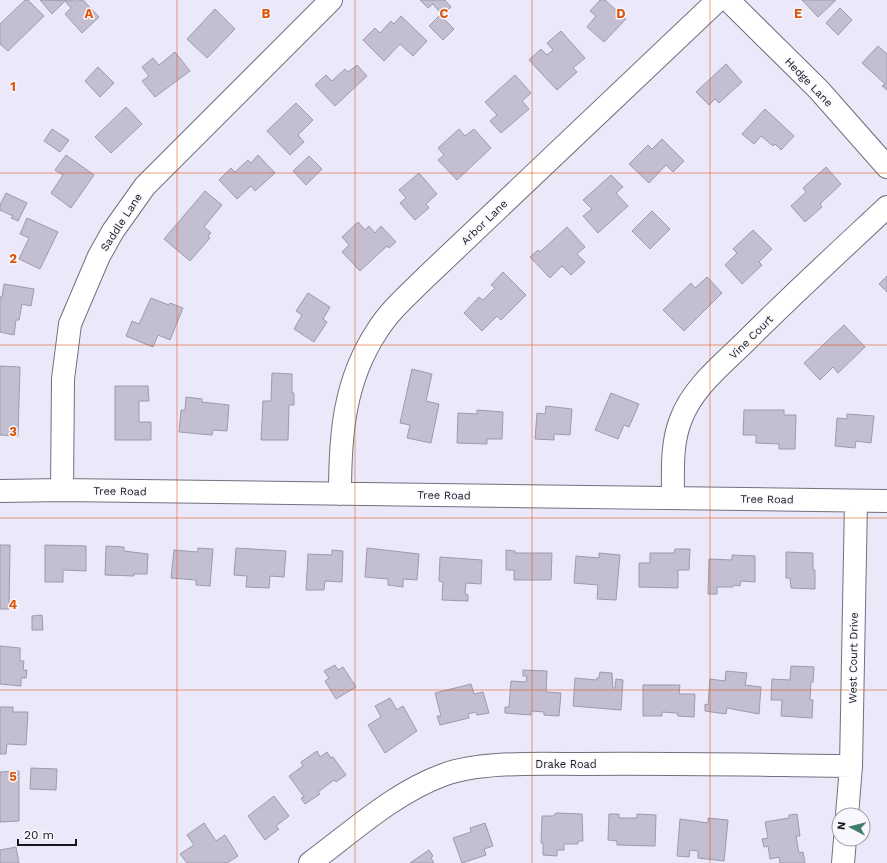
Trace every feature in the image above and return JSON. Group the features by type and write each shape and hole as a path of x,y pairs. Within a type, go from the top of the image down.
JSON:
{"street":[{"name":"Saddle Lane","path":"62,490 63,379 70,324 100,256 113,231 145,186 331,0"},
{"name":"Arbor Lane","path":"340,494 340,449 347,399 363,354 378,329 394,309 426,277 718,0"},
{"name":"Hedge Lane","path":"728,0 819,90 887,167"},
{"name":"Vine Court","path":"673,497 673,458 676,436 681,419 690,399 711,376 779,309 887,207"},
{"name":"Tree Road","path":"0,491 62,490 887,501"},
{"name":"West Court Drive","path":"848,807 851,766 856,501"},
{"name":"Drake Road","path":"310,863 400,797 423,783 445,774 470,768 529,764 851,766"},
{"path":"844,863 845,847"}],"building":[{"path":"25,0 28,0 44,16 8,51 0,44 0,24"},
{"path":"40,0 83,0 99,17 82,33 65,14 71,8 65,1 52,14"},
{"path":"420,0 445,0 451,7 442,15 433,4 428,8"},
{"path":"600,0 605,0 626,19 604,42 587,27 596,16 590,11"},
{"path":"802,0 836,0 818,17"},
{"path":"840,8 852,20 838,35 826,23"},
{"path":"215,9 235,29 207,58 187,39"},
{"path":"440,15 454,29 443,40 429,26"},
{"path":"401,16 427,41 413,56 400,44 384,61 363,40 375,28 380,33 391,21 394,24"},
{"path":"561,31 585,58 573,68 577,72 557,90 529,60 541,49 547,55 553,50 547,43"},
{"path":"878,46 887,54 887,90 882,86 885,84 862,63"},
{"path":"175,52 190,71 155,97 142,81 149,76 142,67 153,58 159,65"},
{"path":"726,64 742,82 719,103 715,99 709,105 696,92"},
{"path":"357,65 367,76 335,106 315,85 326,75 332,81 345,69 348,72"},
{"path":"98,67 114,83 100,97 85,81"},
{"path":"515,75 531,93 522,101 529,109 501,133 490,121 497,115 485,102"},
{"path":"296,103 313,120 298,135 304,142 290,155 267,131"},
{"path":"126,107 142,124 111,153 95,137"},
{"path":"765,109 794,136 781,150 775,144 773,146 761,136 754,144 742,134"},
{"path":"52,129 69,140 60,152 44,141"},
{"path":"459,129 465,136 474,129 491,148 457,180 438,160 444,155 438,148"},
{"path":"662,139 684,161 673,172 666,165 649,183 629,164 648,145 652,149"},
{"path":"66,155 94,175 71,208 51,193 63,175 55,170"},
{"path":"258,155 275,173 255,191 251,186 237,199 219,180 231,168 235,172 248,160 251,163"},
{"path":"309,156 322,169 306,185 293,171"},
{"path":"826,167 841,184 820,204 822,207 805,222 791,206 806,192 803,188"},
{"path":"419,173 437,194 426,204 429,208 415,220 400,203 406,198 399,190"},
{"path":"611,175 623,187 616,193 628,206 598,233 583,216 592,209 583,200"},
{"path":"205,191 222,205 204,227 211,233 208,236 210,238 190,261 164,239"},
{"path":"6,193 27,203 18,221 11,218 13,216 0,210 0,205"},
{"path":"652,211 670,229 650,249 632,231"},
{"path":"27,218 58,232 40,269 19,259 29,238 20,234"},
{"path":"358,222 365,230 369,226 375,233 381,226 396,242 389,248 387,246 360,271 342,252 349,245 342,237"},
{"path":"567,227 585,247 577,254 585,262 571,275 562,266 550,278 530,257 538,250 540,252"},
{"path":"753,230 772,249 759,262 762,265 742,284 725,265 737,253 733,249"},
{"path":"503,272 526,295 501,320 497,316 482,331 464,313 479,297 483,300 495,288 491,285"},
{"path":"887,276 887,292 879,284"},
{"path":"707,277 722,293 684,331 663,310 691,283 695,288"},
{"path":"4,284 34,289 31,306 22,304 19,320 16,320 14,335 0,332 0,297 2,297"},
{"path":"308,293 330,307 323,319 327,322 314,342 294,329 302,315 296,311"},
{"path":"151,298 169,305 170,303 183,308 170,340 158,335 153,347 126,336 132,321 139,324"},
{"path":"844,325 865,347 838,373 833,367 820,380 804,363"},
{"path":"0,366 20,367 18,436 0,435"},
{"path":"412,369 432,374 426,401 439,404 431,443 407,438 410,425 400,423"},
{"path":"272,373 292,374 292,393 294,393 294,405 289,405 288,440 261,440 263,401 271,401"},
{"path":"115,386 148,386 149,401 139,401 139,422 151,422 151,440 115,440"},
{"path":"611,393 639,404 629,427 624,425 618,439 595,430"},
{"path":"186,397 202,399 202,402 229,405 227,431 213,430 212,435 179,432 181,410 185,410"},
{"path":"546,406 572,409 570,435 554,434 554,440 535,439 537,413 545,414"},
{"path":"477,410 503,412 502,439 487,439 487,444 457,443 458,413 477,414"},
{"path":"744,410 784,410 784,415 796,415 795,449 779,449 779,444 756,443 756,435 743,435"},
{"path":"847,414 874,416 871,443 856,441 855,448 835,446 837,418 847,419"},
{"path":"0,545 10,545 9,609 0,609"},
{"path":"45,545 86,546 86,571 63,570 63,582 45,582"},
{"path":"106,546 124,547 124,551 148,554 147,574 134,574 134,576 105,575"},
{"path":"198,548 213,549 210,586 196,585 196,580 171,578 174,550 197,552"},
{"path":"236,548 286,551 284,577 270,576 269,588 246,587 247,576 234,575"},
{"path":"367,548 419,554 417,580 403,579 403,587 388,585 388,579 365,577"},
{"path":"675,549 690,549 689,570 678,570 678,588 639,587 639,563 650,563 650,553 674,553"},
{"path":"332,550 343,551 342,582 325,581 324,590 306,590 308,554 332,555"},
{"path":"506,550 515,551 515,553 552,553 551,580 514,580 514,570 506,570"},
{"path":"786,552 813,553 815,589 791,588 790,578 786,578"},
{"path":"599,553 620,555 616,600 597,599 598,585 574,583 576,556 599,558"},
{"path":"732,555 755,556 755,582 741,581 740,586 734,585 733,587 717,587 717,594 708,594 709,559 732,560"},
{"path":"440,557 482,560 481,584 466,583 465,594 468,595 468,601 442,600 443,582 439,581"},
{"path":"42,615 43,630 32,630 32,616"},
{"path":"0,646 20,648 20,661 24,661 23,670 27,670 26,678 21,678 21,686 0,684"},
{"path":"335,665 338,670 343,667 356,687 336,699 325,681 329,678 324,671"},
{"path":"791,666 814,667 810,700 813,700 812,718 781,716 782,700 771,700 772,679 790,680"},
{"path":"523,670 547,671 546,692 561,693 559,716 544,715 544,712 531,711 531,715 505,713 505,707 509,707 511,681 526,682 527,676 523,676"},
{"path":"726,671 747,673 745,685 761,687 759,714 727,708 726,714 705,711 705,704 708,705 710,679 725,681"},
{"path":"600,672 612,673 613,688 615,688 616,679 623,680 621,710 573,706 575,678 596,680 599,678"},
{"path":"471,684 474,694 483,692 489,713 477,715 476,712 468,714 469,718 440,725 437,716 441,716 435,693"},
{"path":"643,685 680,685 679,694 695,694 694,717 678,716 677,713 662,712 662,716 643,716"},
{"path":"390,698 397,710 403,706 417,731 385,753 368,725 381,717 375,706"},
{"path":"0,707 13,707 13,712 28,712 26,745 7,744 6,754 0,754"},
{"path":"317,751 320,757 327,752 331,758 333,757 346,775 336,782 334,780 318,792 320,794 305,804 301,798 304,797 289,776 303,766 301,762"},
{"path":"31,768 57,769 56,790 30,789"},
{"path":"19,771 19,821 0,822 0,772"},
{"path":"274,796 289,816 276,826 279,829 265,840 248,816"},
{"path":"556,813 582,814 583,841 578,841 578,844 564,844 564,850 557,850 557,856 543,855 543,843 541,843 542,816 553,816"},
{"path":"609,814 619,814 619,818 637,818 637,814 656,815 655,846 617,845 617,841 608,840"},
{"path":"797,814 800,836 796,836 799,853 803,852 805,863 780,863 779,857 770,859 768,846 764,847 762,839 768,838 765,822 789,818 789,815"},
{"path":"708,818 728,820 724,861 698,858 698,851 690,850 689,857 677,856 680,819 708,823"},
{"path":"204,823 216,841 225,835 238,856 227,863 187,863 180,854 194,845 187,835"},
{"path":"485,823 493,846 484,849 486,855 462,863 453,838 471,832 470,828"},
{"path":"16,847 19,863 0,863 0,850"},
{"path":"429,850 433,856 431,858 434,863 410,863"}]}
